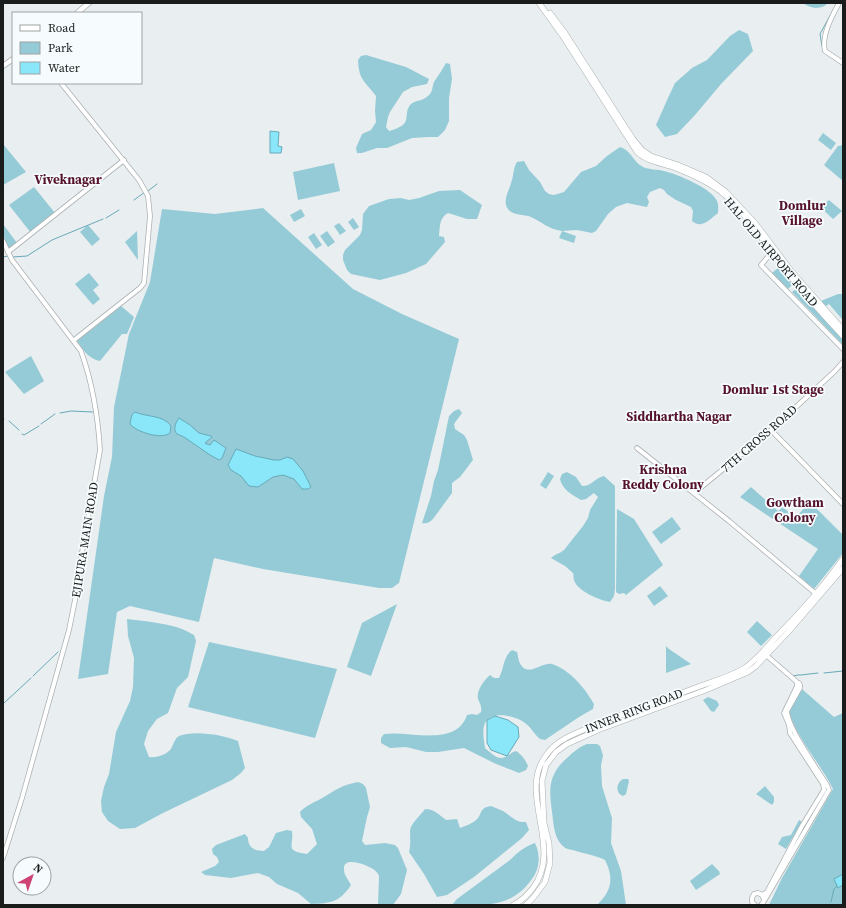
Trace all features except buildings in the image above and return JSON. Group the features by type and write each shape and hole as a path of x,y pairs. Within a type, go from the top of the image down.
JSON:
{"main road":[{"path":"76,12 86,3"},
{"path":"76,12 89,3"},
{"name":"HAL OLD AIRPORT ROAD","path":"539,3 562,35 637,152 648,159 676,169 714,187 726,196 843,330"},
{"name":"HAL OLD AIRPORT ROAD","path":"542,3 565,33 633,140 642,150 651,156 678,165 706,177 715,183 738,204 774,250 797,284 843,336"},
{"path":"3,66 12,61"},
{"name":"INNER RING ROAD","path":"513,905 528,894 543,870 544,853 536,779 541,763 552,748 565,739 606,720 703,686 752,663 815,593 843,559"},
{"name":"INNER RING ROAD","path":"526,905 545,882 550,863 549,844 544,824 542,781 546,765 556,752 567,744 610,724 739,677 756,666 803,615 843,568"}],"street":[{"path":"839,3 825,35 823,44 825,51 843,64"},
{"path":"62,84 139,180 148,196 150,216 144,283 140,288 74,340"},
{"path":"8,252 124,160"},
{"name":"EJIPURA MAIN ROAD","path":"3,241 12,260 23,276 74,340 80,351 90,381 99,432 100,450 70,630 22,798 3,858"},
{"path":"774,250 761,265 843,348"},
{"name":"7TH CROSS ROAD","path":"694,493 771,430 842,366 843,362"},
{"path":"771,430 843,504"},
{"path":"637,448 739,529 815,593"},
{"path":"762,904 829,790 790,723 787,711 799,684 798,681 792,679 766,655"},
{"path":"755,905 752,900 753,896 758,893 762,895 767,892 802,826 824,790 823,784 790,733 790,723"},
{"path":"762,895 762,904"}],"green space":[{"path":"803,3 828,3 823,7 816,8 809,7"},
{"path":"739,30 748,34 753,51 721,84 677,134 665,137 656,125 675,83 692,68 707,60 730,36"},
{"path":"366,55 406,67 429,79 427,84 412,87 403,92 388,117 386,127 389,131 397,128 405,122 408,108 411,104 426,98 430,94 434,82 446,63 450,64 452,79 449,98 449,121 445,130 438,137 412,138 387,148 377,148 362,153 357,153 356,148 362,134 371,130 376,122 376,96 361,77 359,67 358,60 361,56"},
{"path":"823,133 836,143 831,150 818,140"},
{"path":"3,144 26,172 3,185"},
{"path":"843,145 843,181 824,165 838,146"},
{"path":"620,147 627,151 643,167 662,170 702,187 714,196 718,204 718,213 705,223 699,224 692,221 693,211 691,207 676,200 660,188 650,192 647,197 649,202 647,207 627,203 616,207 608,214 596,231 592,233 577,230 562,231 549,227 531,217 513,213 506,206 506,196 517,162 524,161 545,191 554,195 564,192 581,172 596,166"},
{"path":"334,163 340,191 298,200 293,172"},
{"path":"34,187 55,213 31,233 9,205"},
{"path":"460,190 482,205 477,219 467,219 448,213 445,215 440,223 439,236 444,237 445,242 426,264 406,273 380,280 351,274 347,270 343,260 343,255 345,250 360,235 362,230 363,214 369,206 389,199 401,198 409,200 439,191"},
{"path":"829,200 842,211 833,219 820,207"},
{"path":"263,208 353,289 402,314 459,339 399,583 392,588 379,588 263,569 214,558 199,622 130,606 117,612 108,674 78,679 104,496 112,457 114,407 129,334 150,282 162,209 215,214"},
{"path":"301,209 305,216 294,222 290,215"},
{"path":"353,218 359,227 354,230 348,222"},
{"path":"339,223 346,231 340,235 334,226"},
{"path":"3,224 17,243 9,249 3,235"},
{"path":"88,225 100,239 92,246 80,232"},
{"path":"137,231 138,260 125,242"},
{"path":"327,231 335,242 328,247 320,236"},
{"path":"562,231 576,236 574,243 559,238"},
{"path":"314,233 322,245 316,249 308,237"},
{"path":"779,267 793,284 788,289 772,273"},
{"path":"89,273 99,285 93,290 100,299 93,305 75,284"},
{"path":"797,288 843,340 843,345 792,292"},
{"path":"838,294 843,294 842,319 829,304 826,306 821,301"},
{"path":"121,306 134,317 127,334 122,334 100,361 96,360 84,351 77,341"},
{"path":"31,356 44,381 24,394 5,372"},
{"path":"459,409 462,413 454,424 455,429 464,435 467,440 473,460 460,477 452,483 452,493 433,519 422,523 438,470 449,416 454,411"},
{"path":"548,472 554,476 546,489 540,485"},
{"path":"567,472 576,477 582,486 589,485 598,478 604,476 615,486 615,588 614,596 610,602 595,597 579,588 574,579 573,573 565,566 551,558 564,550 583,526 598,497 594,493 586,499 581,500 574,496 561,483 560,479 562,474"},
{"path":"751,487 778,511 783,507 795,518 810,502 843,535 843,553 814,589 799,576 818,549 740,497"},
{"path":"617,509 634,519 663,565 626,595 624,593 619,594 616,592"},
{"path":"672,517 681,529 661,544 652,532"},
{"path":"660,586 668,596 654,606 647,596"},
{"path":"397,604 371,676 347,667 362,623"},
{"path":"127,619 170,625 194,635 196,641 188,677 177,688 168,713 157,719 148,731 144,744 149,757 166,753 171,749 175,740 179,736 201,733 238,741 245,768 232,780 135,828 120,829 108,821 102,812 101,801 109,774 116,732 130,701 133,687 134,658 128,636"},
{"path":"757,621 772,635 761,646 747,632"},
{"path":"209,642 337,669 315,738 188,707"},
{"path":"666,646 669,649 691,664 666,673"},
{"path":"512,650 517,652 519,661 526,669 530,670 548,664 559,667 571,675 582,686 594,704 593,709 545,740 540,739 527,725 516,718 498,715 488,719 484,728 485,748 494,756 500,758 516,751 526,761 528,766 526,770 519,773 494,763 464,748 438,752 426,752 406,747 390,748 381,743 381,738 384,734 394,733 431,735 453,731 461,725 467,715 477,715 481,712 478,693 481,686 490,675 494,678 499,678 505,660"},
{"path":"802,689 834,717 843,713 843,905 769,905 782,878 833,789 803,742 789,712"},
{"path":"708,697 717,701 719,705 714,712 711,711 703,700"},
{"path":"587,744 597,744 600,746 603,755 601,766 602,786 612,818 611,843 621,871 626,905 597,905 606,895 610,884 610,873 605,860 565,848 559,842 555,831 550,794 552,779 560,765 574,752"},
{"path":"623,779 628,779 629,781 626,794 623,796 620,795 617,788"},
{"path":"358,782 363,784 366,788 370,807 362,841 365,845 385,843 395,845 398,848 407,870 401,894 393,905 378,905 378,874 370,867 356,862 347,863 344,865 345,874 351,885 347,891 334,901 318,904 311,904 298,893 277,884 269,877 258,873 231,878 205,875 201,872 215,866 219,862 217,857 213,854 212,849 216,845 245,834 251,847 264,851 269,847 276,833 287,830 292,831 293,850 307,854 317,844 312,829 301,817 300,812 308,805 340,788 348,784"},
{"path":"765,786 774,797 774,802 772,805 756,794"},
{"path":"491,806 503,811 516,820 526,822 529,830 522,838 474,877 447,895 437,897 409,852 410,828 425,809 434,811 446,820 457,819 460,828 475,821 484,808"},
{"path":"799,820 802,822 786,849 778,844 782,837 791,835"},
{"path":"535,843 538,855 537,868 534,876 517,894 508,899 488,904 452,905 457,899 510,860 521,850"},
{"path":"712,864 720,874 696,890 690,881"}],"water":[{"path":"270,131 279,132 278,146 282,147 281,153 270,153"},
{"path":"135,412 159,418 168,422 171,426 170,433 161,436 149,434 133,427 130,424 132,415"},
{"path":"179,418 199,433 212,437 205,443 210,445 214,440 226,448 222,458 219,460 177,434 175,431 175,426"},
{"path":"236,449 255,456 274,460 280,460 287,457 293,459 303,471 311,487 308,489 302,489 294,479 283,475 273,477 258,487 249,486 241,476 231,470 228,465"},
{"path":"495,716 508,720 518,727 519,737 507,756 491,750 487,743 487,720"},
{"path":"843,874 843,885 838,888 834,879"}],"waterway":[{"path":"822,46 820,34 837,3"},
{"path":"148,191 157,184"},
{"path":"134,200 145,192"},
{"path":"106,218 119,210"},
{"path":"13,257 27,256 52,240 103,219"},
{"path":"3,257 8,256"},
{"path":"60,413 71,411 93,412"},
{"path":"41,424 55,414"},
{"path":"9,421 19,430"},
{"path":"22,434 24,435 39,426"},
{"path":"33,676 58,652"},
{"path":"824,673 843,671"},
{"path":"793,676 818,673"},
{"path":"3,704 31,678"},
{"path":"831,902 834,889 837,886"}],"district":[{"name":"Viveknagar","path":"68,179"},
{"name":"Domlur Village","path":"802,212"},
{"name":"Domlur 1st Stage","path":"773,389"},
{"name":"Siddhartha Nagar","path":"679,416"},
{"name":"Krishna Reddy Colony","path":"663,476"},
{"name":"Gowtham Colony","path":"795,510"}]}
